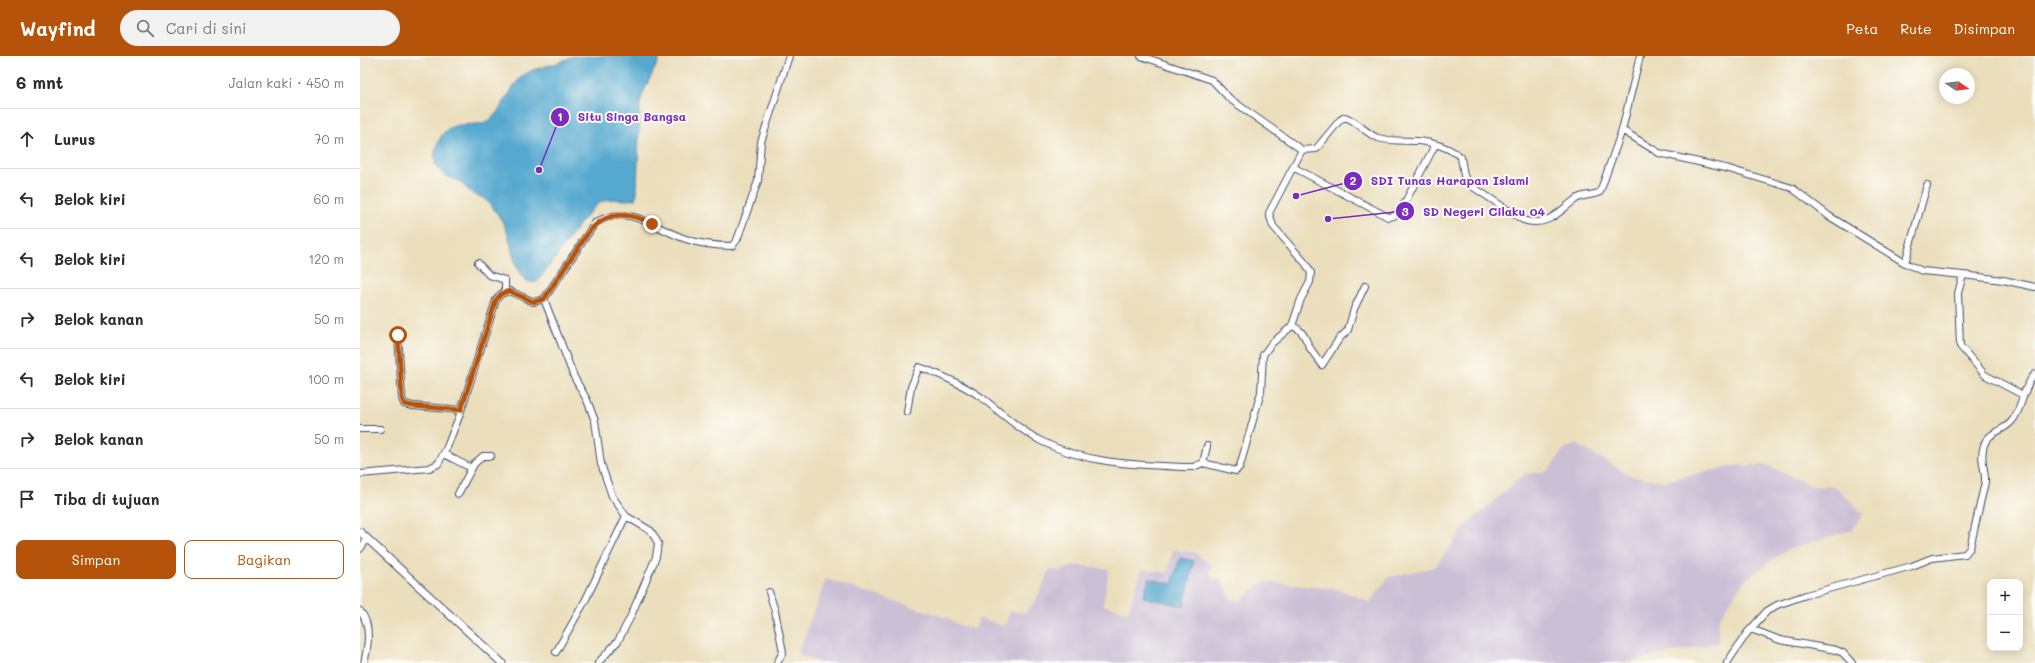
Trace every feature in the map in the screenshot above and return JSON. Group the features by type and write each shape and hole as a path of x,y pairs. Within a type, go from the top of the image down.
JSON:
{"street":[{"path":"505,291 516,293 534,302 544,299 588,233 596,223 605,217 634,216 685,239 732,246 736,240 758,181 761,142 789,56"},
{"path":"1141,56 1212,80 1230,99 1302,150 1316,150 1340,120 1345,118 1356,121 1373,136 1400,142 1418,140 1446,148 1461,157 1464,176 1470,185 1523,220 1537,222 1557,216 1576,200 1600,192 1622,130 1640,56"},
{"path":"1622,130 1659,153 1729,169 1792,188 1828,216 1905,263 1922,271 2003,280 2035,287"},
{"path":"1293,167 1388,216 1394,216 1401,210 1436,145"},
{"path":"907,412 911,387 919,367 981,397 1008,420 1041,441 1072,454 1129,465 1185,468 1203,463 1236,471 1239,468 1261,392 1263,355 1271,344 1292,326 1301,299 1310,282 1311,273 1306,264 1273,226 1269,213 1302,150"},
{"path":"1905,263 1927,185"},
{"path":"360,474 434,467 444,454 461,410 496,300 505,291 505,280 489,275 478,263"},
{"path":"1963,275 1958,292 1960,346 1986,375 2023,395"},
{"path":"1292,326 1297,328 1306,336 1310,348 1322,365 1339,339 1348,330 1354,309 1365,286"},
{"path":"544,299 574,377 587,400 594,421 601,464 612,496 626,516 651,531 658,543 656,557 630,618 618,641 598,663"},
{"path":"398,335 402,398 404,404 461,410"},
{"path":"1727,663 1767,611 1777,605 1806,595 1912,566 1932,558 1964,554 1970,548 1984,482 1985,476 1982,466 1985,440 2012,421 2025,389 2035,374"},
{"path":"360,429 380,429"},
{"path":"1203,463 1207,446"},
{"path":"444,454 471,468"},
{"path":"458,494 471,468 479,458 483,456 492,456"},
{"path":"556,652 585,601 626,516"},
{"path":"360,532 502,663"},
{"path":"360,549 367,539"},
{"path":"768,592 775,611 783,652 777,663"},
{"path":"360,611 366,622 368,634 364,663"},
{"path":"1752,629 1780,640 1836,650 1843,653 1852,663"}],"shaded area":[{"path":"1576,444 1632,476 1665,481 1731,466 1767,465 1812,486 1836,487 1863,514 1852,530 1786,550 1745,580 1719,618 1718,643 1622,663 819,663 798,653 826,579 947,618 959,625 975,629 979,618 1005,626 1010,611 1025,613 1036,600 1050,569 1060,571 1076,565 1109,569 1103,605 1128,612 1142,569 1168,573 1173,550 1193,552 1211,564 1210,573 1215,580 1222,579 1230,598 1240,601 1263,582 1337,589 1370,602 1389,577 1435,567 1466,525 1525,474 1548,471 1563,450"}],"water":[{"path":"572,56 658,56 659,60 643,93 640,103 637,193 635,199 613,199 600,203 584,219 540,278 536,282 529,282 523,278 519,272 507,232 497,214 483,198 470,192 459,181 446,176 440,171 434,155 440,139 446,131 460,125 477,124 492,118 516,83 525,74 536,69 561,62"},
{"path":"1180,558 1194,561 1184,606 1143,597 1149,579 1172,584"}],"place":[{"name":"Situ Singa Bangsa","path":"539,170"},
{"name":"SDI Tunas Harapan Islami","path":"1296,196"},
{"name":"SD Negeri Cilaku 04","path":"1328,219"}],"route":[{"path":"398,335 402,398 404,404 408,406 461,410 496,300 501,294 505,291 509,291 534,302 544,299 569,259 588,233 596,223 605,217 634,216 652,224"}]}
